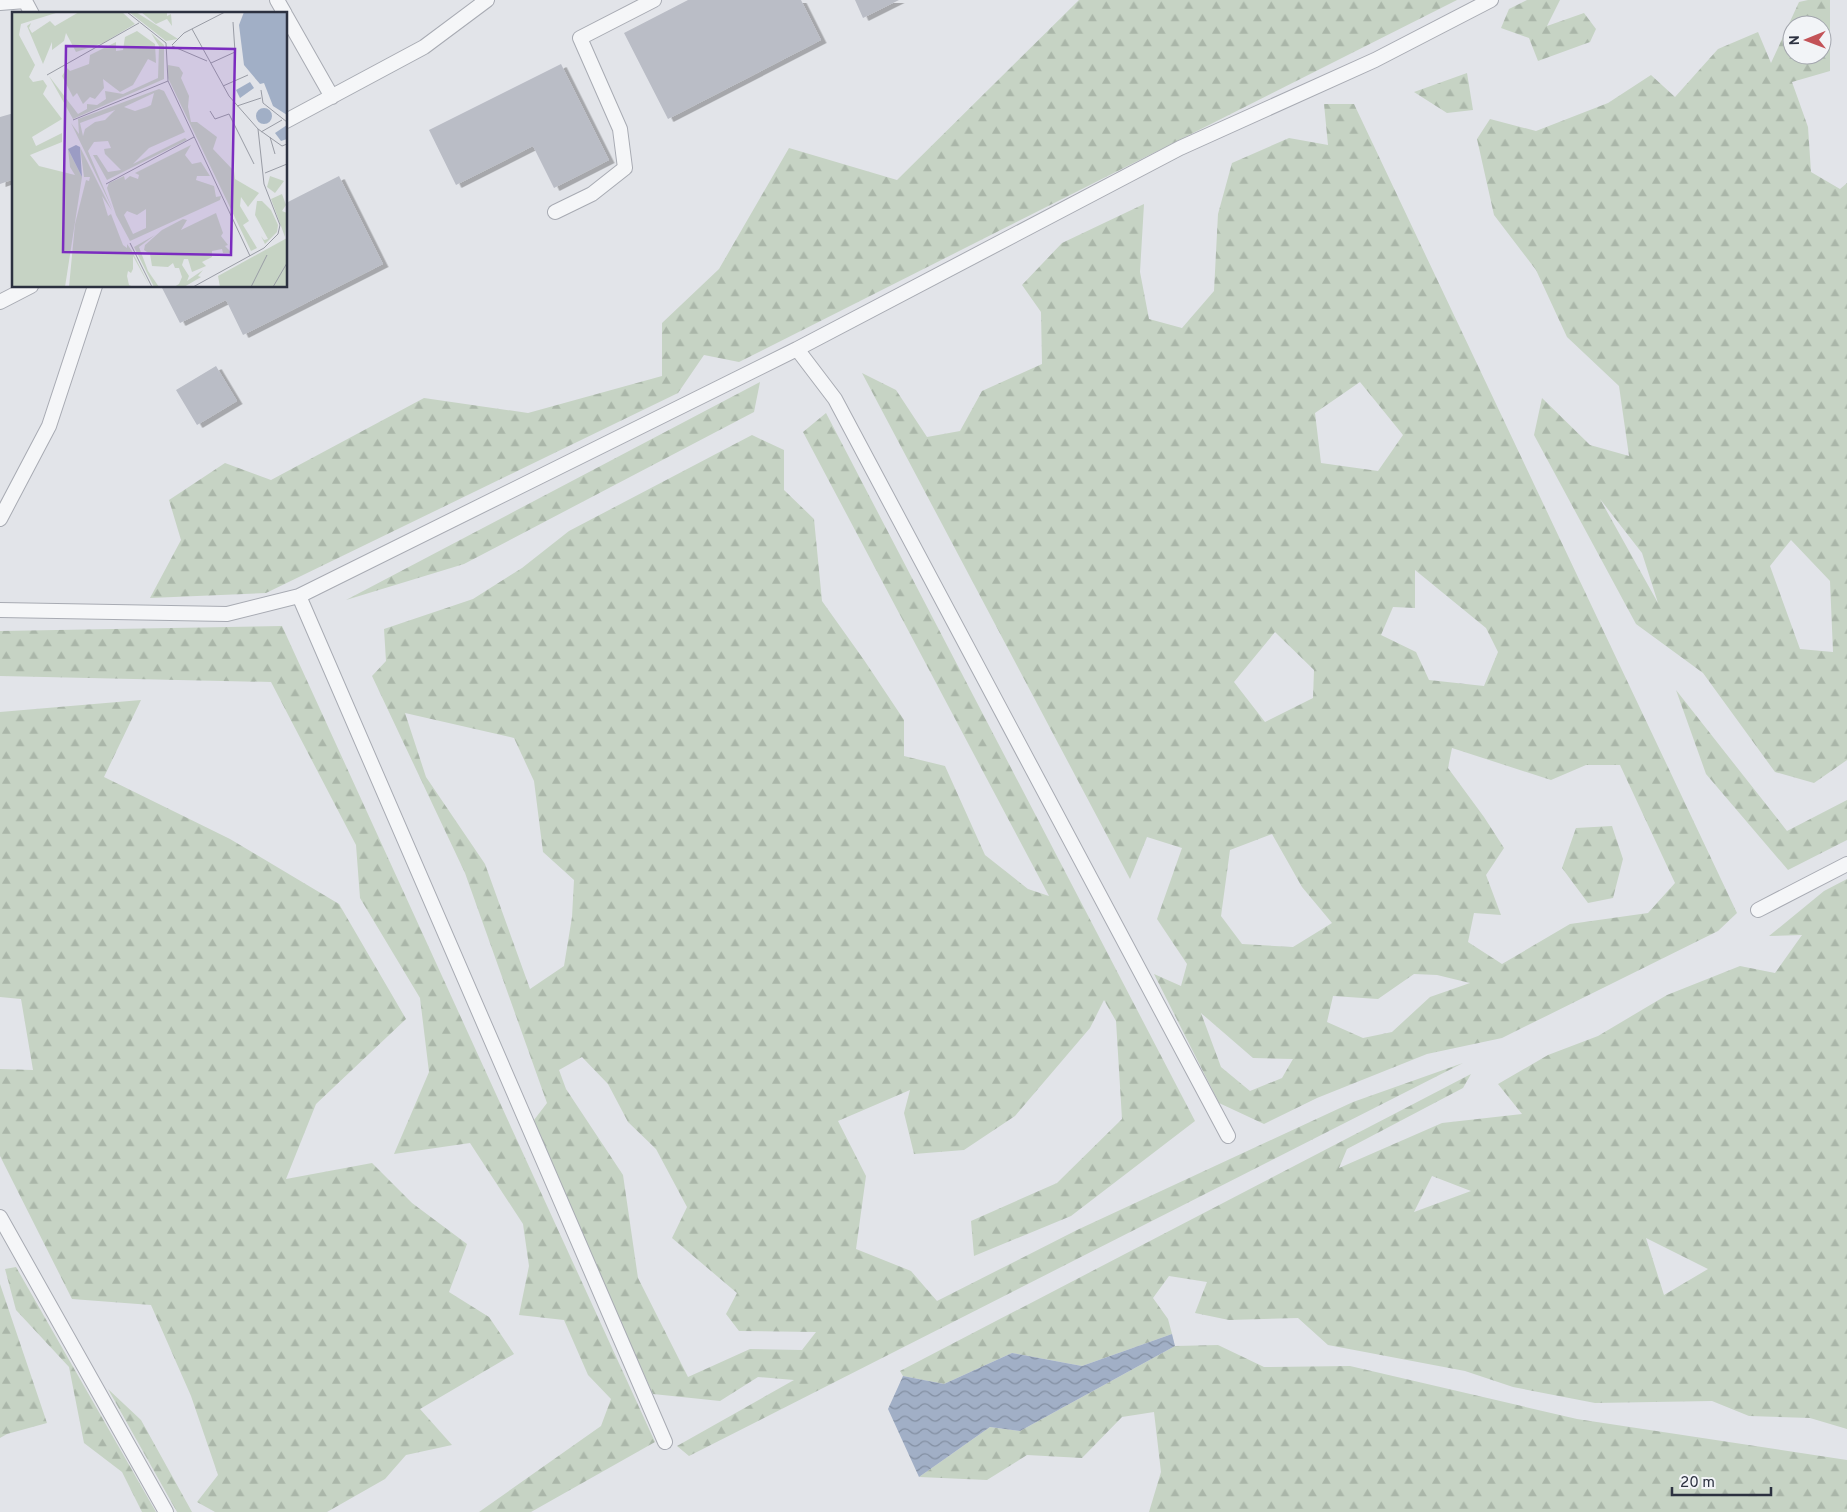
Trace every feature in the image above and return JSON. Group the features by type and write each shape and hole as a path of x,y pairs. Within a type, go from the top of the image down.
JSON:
{"lane":[{"path":"0,3 25,0 31,12"},
{"path":"277,0 284,12"},
{"path":"288,120 424,47 487,0"},
{"path":"555,212 592,194 626,168 620,129 580,38 654,0"},
{"path":"0,610 227,614 299,596 797,349 1180,148 1375,60 1491,0"},
{"path":"288,19 332,96"},
{"path":"0,302 27,288"},
{"path":"0,518 49,426 94,288"},
{"path":"797,349 835,399 1228,1136"},
{"path":"299,596 665,1442"},
{"path":"1758,910 1847,864"},
{"path":"0,1217 166,1512"}],"green space":[{"path":"1079,0 1457,0 739,362 704,355 678,393 266,593 150,598 181,540 169,500 225,463 271,480 424,398 528,413 662,376 662,323 719,269 789,148 897,180"},
{"path":"1527,0 1560,0 1547,26 1584,13 1596,29 1590,42 1538,61 1529,38 1501,28 1509,9"},
{"path":"1830,0 1830,15 1793,15 1799,2"},
{"path":"1758,32 1771,63 1782,39 1782,65 1830,65 1830,71 1792,82 1808,127 1811,172 1840,189 1847,183 1847,760 1814,783 1775,772 1703,673 1636,624 1534,435 1542,398 1590,445 1629,456 1619,386 1567,337 1536,270 1494,215 1477,139 1490,119 1536,131 1608,103 1651,75 1675,97 1718,49","holes":["1600,499 1642,553 1658,603","1791,540 1830,581 1833,652 1800,649 1770,566"]},
{"path":"1467,73 1473,110 1447,113 1414,92"},
{"path":"1324,104 1354,104 1737,913 1718,931 1502,1038 1427,1054 1317,1098 1264,1124 1219,1103 1154,974 1181,986 1187,964 1157,919 1182,848 1147,837 1130,879 862,373 896,390 927,437 960,431 982,391 1042,364 1041,312 1022,285 1062,243 1144,204 1140,272 1149,319 1182,328 1214,291 1218,214 1232,163 1289,138 1328,145","holes":["1360,382 1403,435 1378,471 1321,463 1315,413","1415,570 1486,628 1498,652 1484,686 1429,680 1416,652 1381,635 1393,607 1415,608","1275,632 1314,670 1313,698 1265,722 1234,682","1452,748 1551,780 1586,765 1620,765 1675,883 1648,913 1570,924 1502,964 1468,942 1474,913 1501,915 1486,875 1504,848 1448,768","1272,834 1302,887 1332,923 1293,947 1242,944 1221,916 1230,850","1414,974 1437,975 1470,983 1430,997 1392,1032 1363,1038 1327,1022 1333,996 1378,999","1201,1013 1253,1058 1293,1059 1282,1078 1250,1091 1221,1067"]},
{"path":"760,382 754,412 464,564 346,600"},
{"path":"826,413 1195,1121 1071,1216 974,1256 971,1221 1057,1183 1122,1119 1116,1021 1104,1000 1090,1028 1015,1116 964,1150 914,1154 904,1113 910,1090 838,1121 866,1176 856,1249 911,1271 937,1301 1077,1230 1353,1102 1463,1063 689,1456 677,1446 794,1380 758,1377 720,1401 653,1394 580,1234 534,1120 547,1103 465,873 372,676 386,661 384,629 473,599 522,568 569,531 752,435 784,450 784,490 814,519 822,601 904,720 904,756 945,766 985,855 1028,889 1049,896 803,432","holes":["405,713 514,738 534,781 543,852 574,880 572,917 564,966 530,989 485,864 426,777","582,1057 608,1084 628,1122 656,1149 687,1207 672,1238 737,1293 726,1314 739,1331 816,1332 802,1350 750,1349 688,1377 638,1278 623,1175 566,1089 559,1070"]},
{"path":"282,626 655,1442 531,1512 479,1512 601,1426 611,1399 588,1375 564,1320 519,1315 529,1266 523,1224 470,1143 394,1154 429,1072 420,998 360,898 356,845 271,682 0,676 0,631"},
{"path":"1676,690 1787,831 1847,800 1847,840 1788,870 1706,774"},
{"path":"141,700 104,777 230,839 339,904 406,1019 316,1104 286,1179 372,1163 412,1203 467,1244 449,1292 489,1317 514,1354 420,1409 452,1445 406,1455 385,1479 327,1512 215,1512 197,1502 218,1475 191,1396 151,1305 72,1299 0,1156 0,1069 33,1070 21,999 0,997 0,712"},
{"path":"1612,826 1623,859 1613,898 1588,903 1562,868 1576,828"},
{"path":"1847,879 1847,1429 1810,1418 1749,1416 1712,1401 1595,1403 1513,1387 1465,1371 1328,1345 1298,1318 1229,1320 1195,1313 1207,1282 1169,1276 1153,1298 1168,1319 1172,1334 1082,1366 1012,1353 944,1384 903,1376 900,1371 1471,1074 1463,1088 1347,1149 1339,1168 1442,1123 1522,1114 1498,1084 1548,1055 1598,1036 1667,995 1740,966 1775,973 1802,935 1769,936 1824,891","holes":["1432,1176 1471,1191 1414,1212","1646,1238 1708,1269 1664,1295"]},
{"path":"16,1267 156,1512 142,1512 122,1472 84,1443 69,1367 16,1310 5,1269"},
{"path":"0,1284 47,1423 7,1434 0,1438"},
{"path":"1218,1345 1264,1367 1350,1366 1577,1419 1847,1460 1847,1512 1149,1512 1161,1472 1154,1412 1122,1417 1082,1458 1027,1455 987,1480 919,1477 990,1427 1020,1431 1175,1346"},
{"path":"108,1389 141,1420 192,1512 177,1512"}],"water":[{"path":"1172,1334 1175,1346 1020,1431 990,1427 919,1477 888,1409 903,1376 944,1384 1012,1353 1082,1366"}],"building":[{"path":"688,0 801,0 821,40 668,119 624,33"},
{"path":"855,0 899,0 863,18"},
{"path":"561,64 609,160 554,188 533,146 456,185 429,130"},
{"path":"12,114 12,180 0,184 0,117"},
{"path":"339,176 383,264 243,335 226,300 180,323 162,288 288,288 288,202"},
{"path":"216,366 237,401 197,425 176,390"}]}
